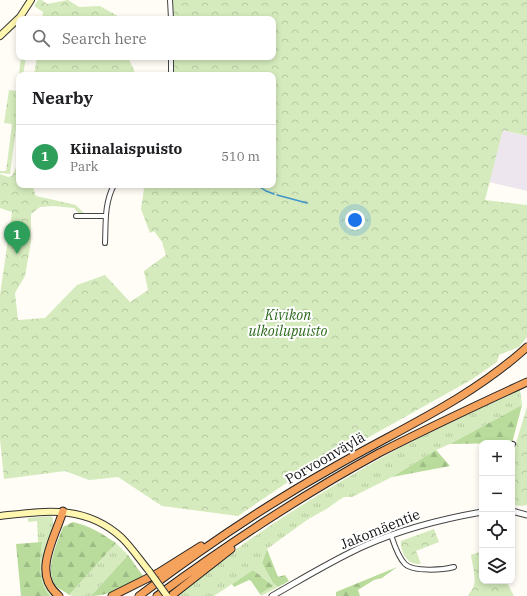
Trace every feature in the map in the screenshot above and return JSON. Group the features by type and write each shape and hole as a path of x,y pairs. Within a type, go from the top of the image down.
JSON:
{"highway":[{"name":"Porvoonväylä","path":"139,596 236,527 333,467 467,394 500,371 527,348"},
{"name":"Porvoonväylä","path":"157,596 218,552 316,489 379,454 452,417 527,382"},
{"path":"60,596 50,585 46,575 45,566 48,551 63,511"},
{"path":"112,596 141,582 203,544 236,527"},
{"path":"171,596 233,548 256,528"}],"main road":[{"path":"21,16 31,0"},
{"path":"0,36 16,22"},
{"path":"0,516 63,511 94,519 114,531 130,547 167,596"}],"street":[{"path":"170,0 171,16"},
{"path":"171,60 171,72"},
{"path":"105,243 106,216 109,196 113,188"},
{"path":"76,216 106,216"},
{"path":"515,512 527,515"},
{"name":"Jakomäentie","path":"272,596 356,550 391,535 434,522 479,513"},
{"path":"391,535 405,564 412,568 444,569 454,567"}],"shaded area":[{"path":"503,130 527,136 527,191 489,182"}],"green space":[{"path":"38,0 42,0 47,4 68,0 79,7 100,6 118,16 42,16 43,12 34,6"},
{"name":"Kivikon ulkoilupuisto","path":"172,0 527,0 527,136 503,130 485,200 527,205 527,337 519,347 499,355 497,362 471,380 285,484 238,516 162,506 118,477 89,480 65,471 4,479 0,439 0,295 12,212 0,208 0,174 8,177 12,176 16,167 16,188 33,188 36,196 76,205 84,213 79,213 74,208 53,206 40,207 31,214 31,242 25,276 15,293 18,320 45,318 77,285 105,275 130,302 148,290 144,271 166,255 162,242 154,231 150,233 141,209 144,189 142,188 276,188 276,72 174,72 174,60 276,60 276,16 173,16"},
{"path":"21,60 26,60 24,72 19,72"},
{"path":"36,60 129,60 135,72 34,72"},
{"path":"9,90 16,91 16,129 10,174 0,173 0,171 6,171 12,124 4,123"},
{"path":"520,390 522,405 436,450 392,477 352,497 344,497 307,520 267,549 262,563 273,583 278,587 261,596 260,594 272,585 253,570 214,596 175,596 253,537 335,484 423,435"},
{"path":"522,405 513,440 479,440 479,444 450,444"},
{"path":"527,407 527,505 522,506 515,505 515,446"},
{"path":"436,450 450,466 392,477"},
{"path":"51,516 53,518 53,524 55,525 44,562 56,596 50,596 41,577 40,563 42,542 38,542 37,521 28,522 28,518"},
{"path":"73,522 95,530 116,543 69,595 58,588 53,582 51,567 52,558 63,527"},
{"path":"434,529 439,542 416,551 421,564 413,563 406,558 403,553 401,541"},
{"path":"42,542 40,563 41,577 50,596 21,596 16,544"},
{"path":"116,543 128,555 91,596 69,595"},
{"path":"267,549 278,577 285,575 289,581 278,587 273,583 262,563"},
{"path":"479,552 479,584 508,584 514,596 468,596 473,588 475,580 471,555"},
{"path":"128,555 143,576 112,592 98,596 91,596"},
{"path":"397,567 382,578 374,580 358,590 360,596 336,596 336,592"},
{"path":"253,570 273,586 260,594 249,580 234,587 232,584"}],"waterway":[{"path":"262,188 274,194"},
{"path":"277,195 307,203"}],"place":[{"name":"Kiinalaispuisto","path":"17,254"}]}
